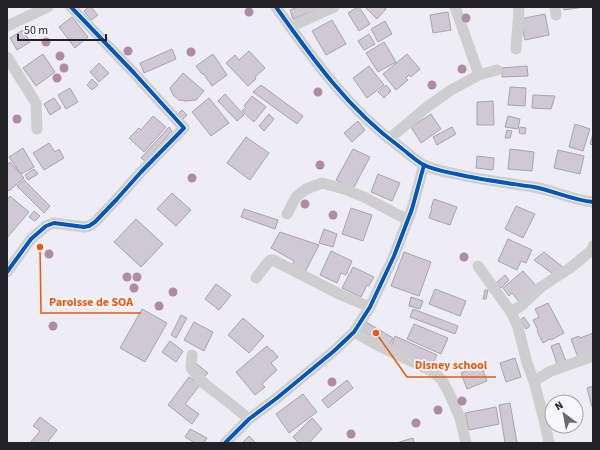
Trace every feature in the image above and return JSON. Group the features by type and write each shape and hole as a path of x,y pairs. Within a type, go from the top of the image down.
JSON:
{"street":[{"path":"8,23 18,21 48,7"},
{"path":"7,272 31,239 46,226 54,223 84,227 95,222 184,128 72,7"},
{"path":"276,7 335,86 369,123 424,165 442,171 476,178 540,188 582,201 593,202"},
{"path":"290,27 334,7"},
{"path":"455,7 479,75"},
{"path":"516,49 518,7"},
{"path":"7,57 36,104 37,129"},
{"path":"389,139 445,94 479,75 498,70"},
{"path":"225,443 249,419 334,351 354,332 370,307 394,256 412,209 424,165"},
{"path":"287,214 296,197 306,189 322,183 344,189 364,197 408,220"},
{"path":"511,312 522,305 541,287 570,268 592,250 593,246"},
{"path":"256,278 269,261 273,260 341,295 370,307"},
{"path":"478,266 511,312 518,327 527,363 534,381 549,443"},
{"path":"354,332 375,344 432,371 442,380 460,418 466,443"},
{"path":"192,355 191,368 196,375 208,387 249,419"},
{"path":"534,381 551,371 593,356"}],"building":[{"path":"91,7 98,15 91,20 84,11"},
{"path":"298,7 323,7 293,19 290,10"},
{"path":"358,7 370,24 359,31 348,13"},
{"path":"384,7 386,9 377,19 366,8"},
{"path":"563,7 584,7 564,10"},
{"path":"448,12 451,30 433,33 430,15"},
{"path":"545,14 549,35 525,40 520,19"},
{"path":"72,17 88,37 75,48 59,27"},
{"path":"332,20 346,44 326,55 312,31"},
{"path":"385,21 392,34 378,42 371,29"},
{"path":"23,30 30,42 17,50 10,38"},
{"path":"369,34 375,44 364,50 358,41"},
{"path":"384,42 396,62 378,72 366,53"},
{"path":"172,49 176,59 144,73 140,63"},
{"path":"249,51 265,68 248,86 226,63 235,55 239,60"},
{"path":"43,54 55,72 36,86 23,68"},
{"path":"213,54 227,75 212,86 196,66"},
{"path":"407,54 420,69 411,77 409,75 406,78 408,80 396,90 383,74"},
{"path":"99,63 109,73 99,82 90,72"},
{"path":"369,66 384,85 367,98 353,78"},
{"path":"527,66 528,76 502,77 502,68"},
{"path":"183,73 204,91 196,100 179,100 173,95 170,88"},
{"path":"92,79 98,85 92,90 87,85"},
{"path":"261,85 303,116 297,124 253,92"},
{"path":"386,85 391,91 384,98 378,92"},
{"path":"510,87 526,88 525,106 508,105"},
{"path":"70,88 78,102 66,109 58,95"},
{"path":"225,94 244,115 237,121 218,101"},
{"path":"533,95 555,96 551,109 532,108"},
{"path":"252,96 266,107 254,122 242,111"},
{"path":"54,98 61,108 50,115 44,104"},
{"path":"209,98 229,123 211,136 192,112"},
{"path":"493,101 494,125 477,125 477,102"},
{"path":"182,110 187,115 183,119 178,114"},
{"path":"269,114 274,119 264,131 259,126"},
{"path":"431,114 441,129 421,143 411,127"},
{"path":"153,116 166,127 144,152 129,138 139,128 141,130"},
{"path":"508,116 520,119 518,129 505,127"},
{"path":"358,121 365,130 352,142 344,133"},
{"path":"575,124 590,129 583,151 569,147"},
{"path":"169,127 172,131 145,161 141,158"},
{"path":"452,127 456,134 437,145 433,137"},
{"path":"520,127 526,128 525,134 519,133"},
{"path":"507,130 512,131 510,138 505,138"},
{"path":"593,134 593,145 590,144"},
{"path":"246,137 269,153 250,180 227,163"},
{"path":"49,143 55,152 59,149 64,158 44,170 33,153"},
{"path":"23,148 34,167 21,174 9,157"},
{"path":"353,149 370,157 353,189 336,180"},
{"path":"510,149 534,152 532,171 508,169"},
{"path":"558,150 584,156 580,174 554,168"},
{"path":"477,156 494,158 493,170 476,168"},
{"path":"10,162 24,178 9,191 7,189 7,165"},
{"path":"34,169 38,174 28,180 25,175"},
{"path":"378,174 400,183 392,201 371,192"},
{"path":"24,180 50,206 44,213 17,186"},
{"path":"172,193 191,210 176,226 157,209"},
{"path":"10,196 29,212 7,238 7,200"},
{"path":"434,199 457,207 450,225 429,218"},
{"path":"516,206 535,214 523,238 505,229"},
{"path":"351,208 372,215 363,241 342,234"},
{"path":"244,209 278,220 275,229 241,217"},
{"path":"34,211 40,216 35,221 29,217"},
{"path":"136,219 163,244 141,267 114,242"},
{"path":"324,229 337,234 333,247 319,243"},
{"path":"280,232 319,245 305,272 292,265 294,261 271,248"},
{"path":"508,239 532,250 526,263 521,261 517,270 498,261"},
{"path":"331,251 352,261 346,275 341,273 337,283 320,275"},
{"path":"404,252 431,262 419,296 391,286"},
{"path":"544,252 564,268 557,277 534,260"},
{"path":"353,267 374,277 369,286 367,285 361,297 342,288"},
{"path":"523,271 539,289 521,304 512,293 509,296 503,288"},
{"path":"505,275 509,280 501,288 496,283"},
{"path":"216,284 231,295 219,310 205,299"},
{"path":"435,289 466,301 460,316 429,304"},
{"path":"485,290 488,290 486,299 483,299"},
{"path":"411,297 423,301 420,309 409,306"},
{"path":"548,303 564,333 543,343 533,320 539,317 535,309"},
{"path":"142,309 167,323 145,362 120,348"},
{"path":"413,309 458,326 455,334 410,317"},
{"path":"181,315 187,318 176,338 171,335"},
{"path":"524,317 530,326 526,329 520,320"},
{"path":"243,318 264,336 249,353 228,335"},
{"path":"194,322 213,332 204,351 184,340"},
{"path":"366,322 393,338 389,346 361,330"},
{"path":"414,324 448,338 441,354 407,339"},
{"path":"593,333 593,354 579,360 571,339 579,336 580,338"},
{"path":"395,336 437,355 432,365 391,347"},
{"path":"170,341 183,351 176,362 162,352"},
{"path":"559,343 568,367 559,370 551,346"},
{"path":"267,346 278,357 271,363 277,370 262,384 265,387 255,395 236,372"},
{"path":"515,358 521,377 506,382 500,363"},
{"path":"197,364 208,373 204,377 193,368"},
{"path":"481,365 487,381 467,389 461,373"},
{"path":"189,377 200,385 185,404 199,414 192,424 168,405"},
{"path":"347,380 353,388 328,408 322,400"},
{"path":"593,386 593,407 592,407 587,388"},
{"path":"303,394 317,412 289,433 276,414"},
{"path":"510,403 517,443 505,443 499,405"},
{"path":"496,407 499,424 469,430 465,413"},
{"path":"40,417 57,430 47,443 30,443 40,431 33,426"},
{"path":"312,418 322,429 309,443 299,443 293,437"},
{"path":"190,429 207,438 204,443 195,443 185,437"},
{"path":"249,436 256,443 242,443"},
{"path":"413,438 414,442 412,443 396,443"}],"cycle path":[{"path":"7,272 31,239 46,226 54,223 84,227 95,222 184,128 71,7"},
{"path":"276,7 303,45 348,100 364,117 421,163 444,172 534,187 593,202"},
{"path":"225,443 249,419 334,351 354,332 370,307 394,256 412,209 424,165"}],"place":[{"name":"Paroisse de SOA","path":"40,247"},
{"name":"Disney school","path":"376,333"}]}
